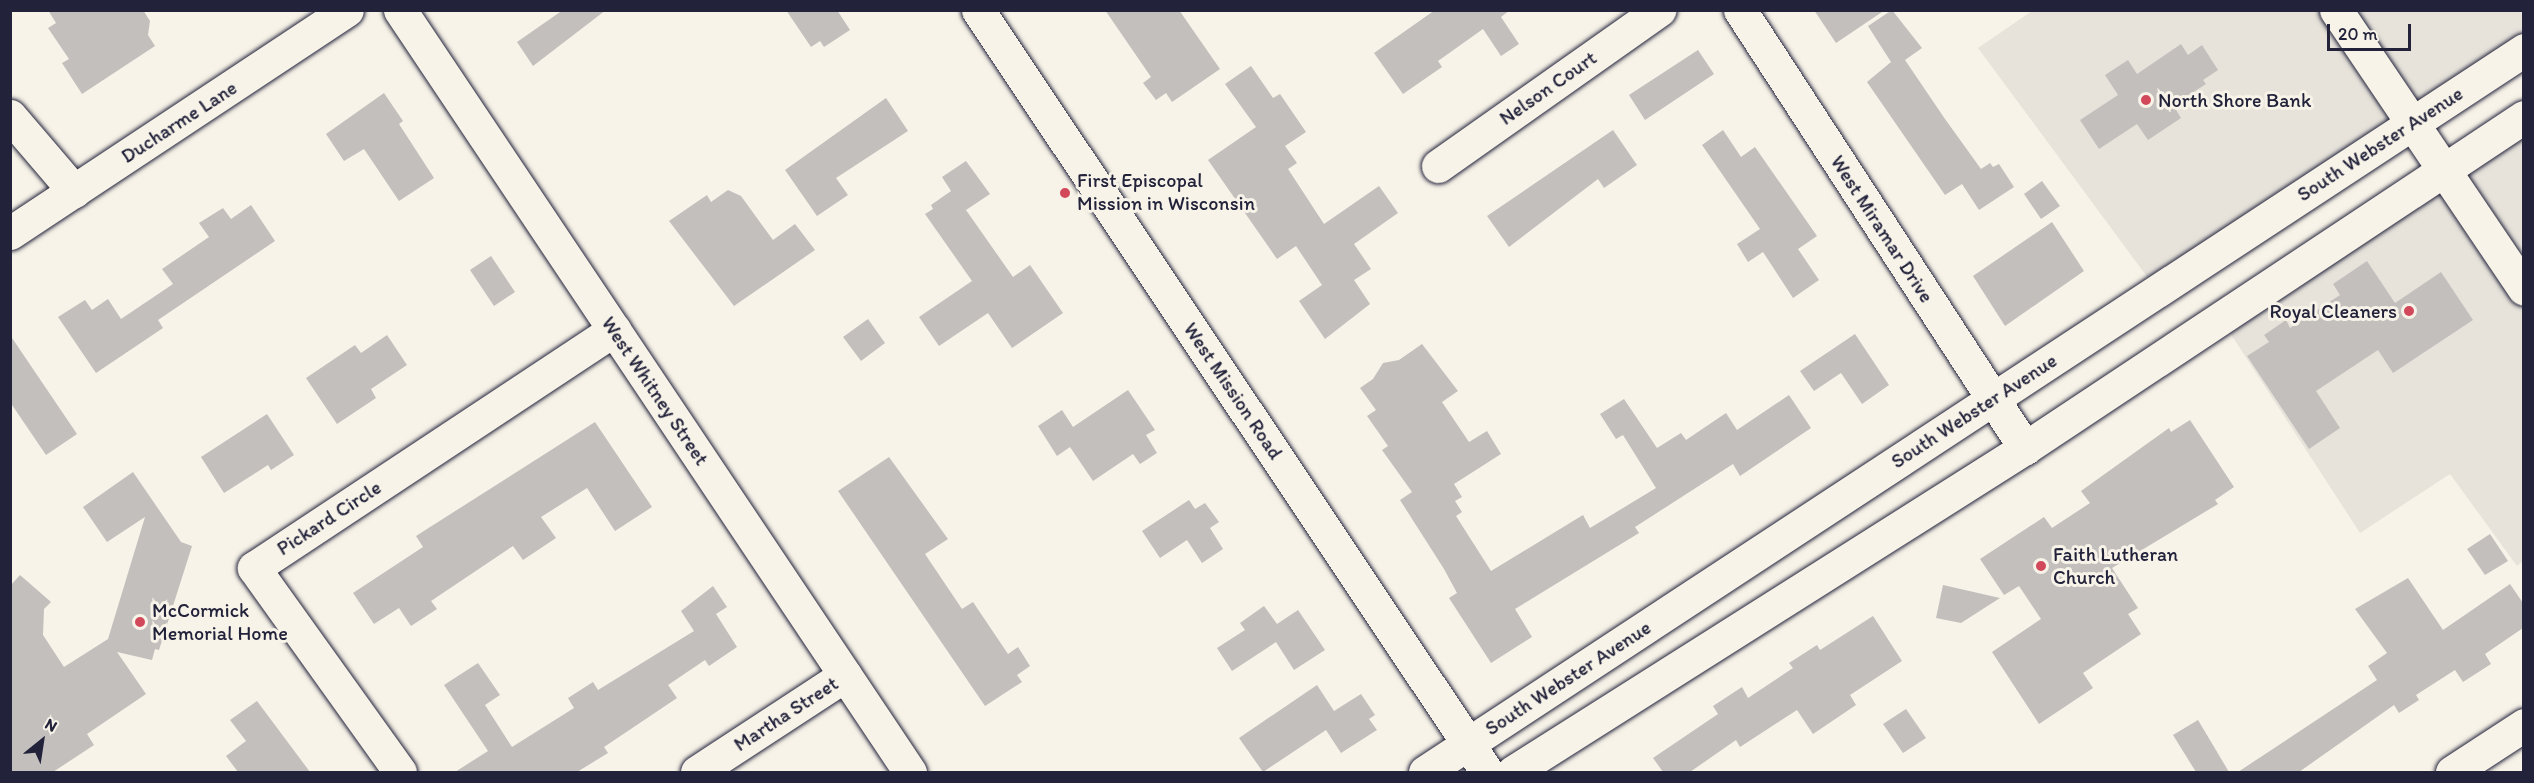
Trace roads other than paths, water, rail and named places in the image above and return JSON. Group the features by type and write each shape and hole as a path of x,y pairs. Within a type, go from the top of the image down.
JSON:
{"street":[{"name":"Ducharme Lane","path":"10,233 347,10"},
{"name":"West Whitney Street","path":"400,10 910,772"},
{"name":"West Mission Road","path":"978,10 1487,772"},
{"name":"Nelson Court","path":"1438,166 1659,10"},
{"name":"West Miramar Drive","path":"1740,10 2025,448"},
{"path":"2336,10 2523,289"},
{"name":"South Webster Avenue","path":"1425,772 2523,50"},
{"path":"10,116 74,191"},
{"path":"1513,772 2025,448 2523,117"},
{"name":"Pickard Circle","path":"400,772 254,568 614,330"},
{"name":"Martha Street","path":"697,772 845,675"},
{"path":"2452,772 2523,725"}],"place":[{"name":"North Shore Bank","path":"2146,100"},
{"name":"First Episcopal Mission in Wisconsin","path":"1065,193"},
{"name":"Royal Cleaners","path":"2409,311"},
{"name":"Faith Lutheran Church","path":"2041,566"},
{"name":"McCormick Memorial Home","path":"140,622"}]}
